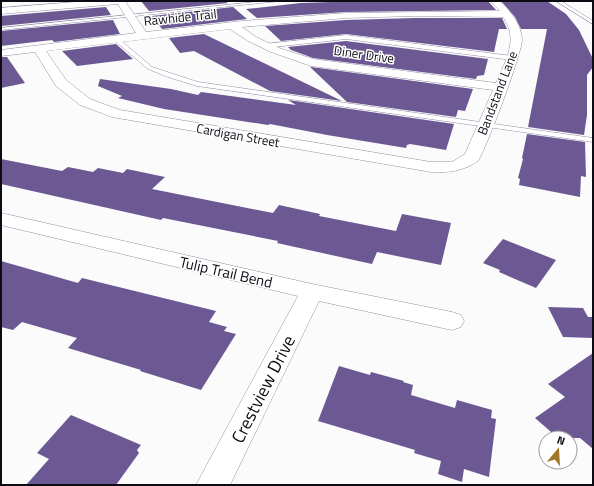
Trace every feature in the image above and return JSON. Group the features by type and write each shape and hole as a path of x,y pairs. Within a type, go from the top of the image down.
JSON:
{"street":[{"path":"1,11 64,4 120,1 143,36"},
{"name":"Bandstand Lane","path":"464,164 472,158 512,58 517,40 514,25 507,14 494,1"},
{"name":"Rawhide Trail","path":"1,53 233,26 357,15 507,14"},
{"name":"Diner Drive","path":"233,26 265,46 311,62 500,87"},
{"name":"Cardigan Street","path":"38,48 61,83 84,102 117,114 416,165 446,168 464,164"},
{"name":"Tulip Trail Bend","path":"1,219 312,292 452,321"},
{"name":"Crestview Drive","path":"213,485 312,292"}],"lane":[{"path":"1,29 278,1"},
{"path":"558,1 593,23"},
{"path":"265,46 346,37 512,58"},
{"path":"116,39 150,68 197,84 593,140"}],"building":[{"path":"141,1 225,1 228,3 149,11"},
{"path":"362,1 488,1 496,10 346,12 257,18 246,9 301,3"},
{"path":"501,1 547,1 566,14 579,30 593,59 593,67 587,75 587,115 584,135 528,127 547,29 521,29 515,17"},
{"path":"106,7 111,15 1,26 1,16"},
{"path":"233,7 247,19 162,29 152,16"},
{"path":"502,18 507,29 499,29 494,52 346,34 281,41 265,26 346,20"},
{"path":"113,20 120,34 54,42 52,40 1,46 1,31"},
{"path":"204,34 342,101 270,91 194,51 180,53 169,38"},
{"path":"346,41 488,59 484,75 477,76 476,79 313,58 291,50 288,47"},
{"path":"116,44 133,59 77,66 62,51"},
{"path":"1,57 7,57 25,83 1,88"},
{"path":"310,67 473,89 465,111 458,110 456,117 347,102"},
{"path":"100,79 171,89 198,95 201,92 296,105 288,100 454,124 446,150 410,144 407,145 406,148 270,124 268,125 164,109 118,98 122,96 98,86"},
{"path":"527,134 585,142 586,177 581,176 580,197 519,185 520,179 518,178"},
{"path":"1,159 62,171 68,167 93,172 98,168 123,173 127,169 165,177 152,189 273,213 279,205 320,214 319,216 396,231 402,214 451,223 441,265 377,252 372,264 277,243 278,241 163,218 161,220 1,184"},
{"path":"503,239 556,260 536,288 499,272 500,270 483,263"},
{"path":"1,261 78,283 82,278 216,311 209,322 227,327 224,331 236,334 201,390 68,348 77,338 22,322 13,330 1,327"},
{"path":"548,307 583,308 588,317 593,317 593,338 563,337"},
{"path":"593,353 593,449 578,438 578,430 549,430 535,418 565,397 548,384"},
{"path":"339,366 370,375 371,372 404,381 403,382 413,385 411,395 455,408 457,400 492,410 491,418 496,419 489,477 464,469 462,482 438,474 441,461 414,453 415,450 318,421"},
{"path":"71,415 141,445 137,450 139,453 116,485 26,485 49,459 37,453"}]}
